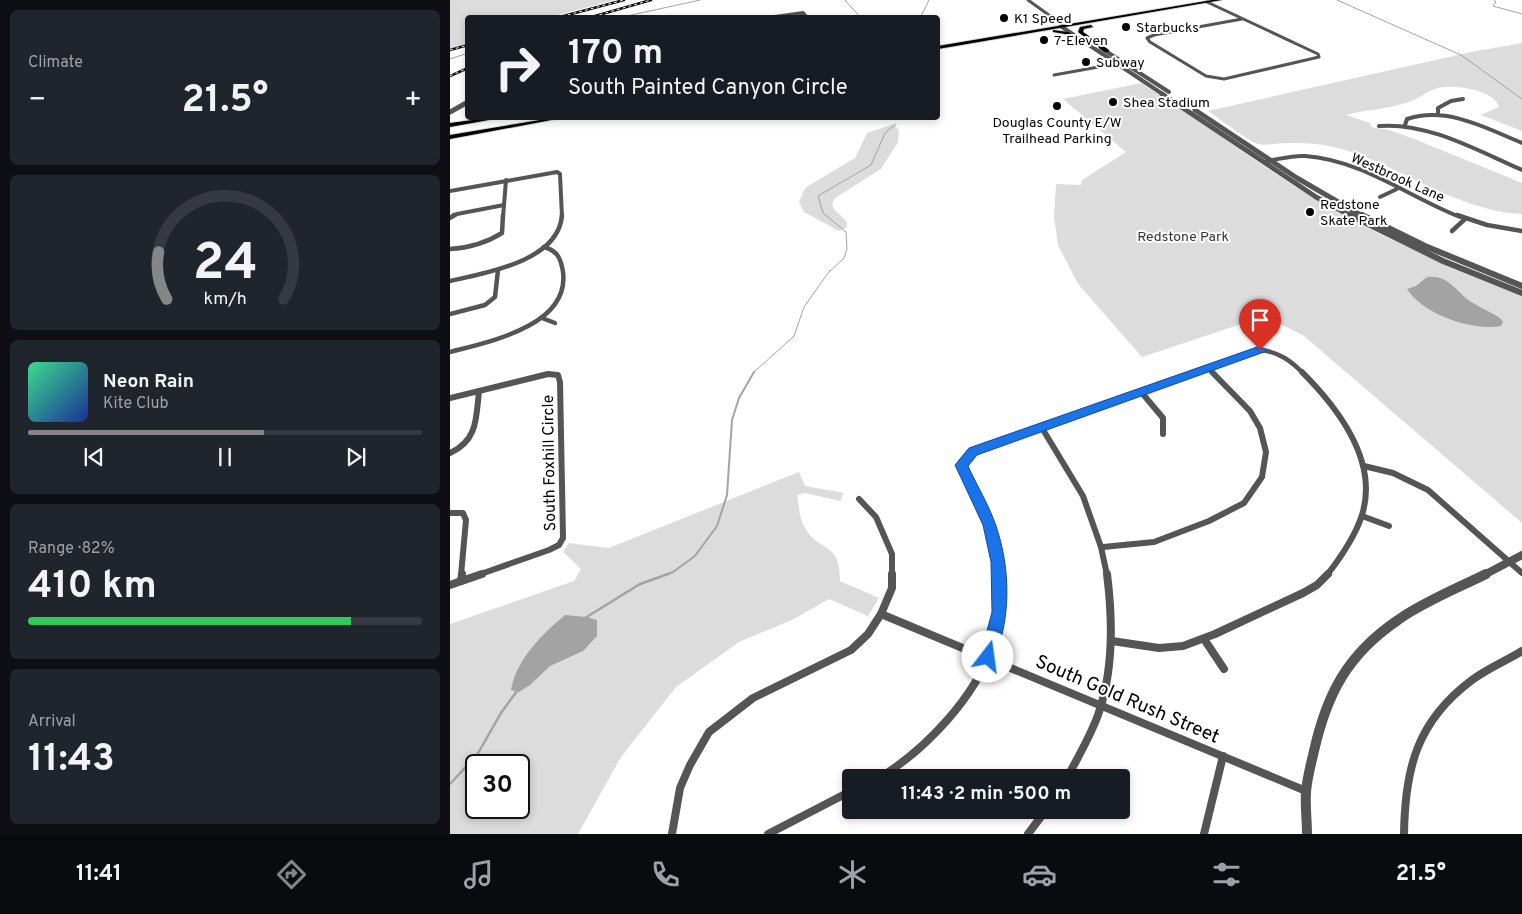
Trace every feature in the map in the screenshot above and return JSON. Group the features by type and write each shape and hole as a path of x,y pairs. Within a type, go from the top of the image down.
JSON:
{"highway":[{"path":"1065,27 1198,0"},
{"path":"940,46 974,39 1116,20 1137,12 1220,0"},
{"path":"1128,16 1207,1"},
{"path":"1107,51 1080,32 1080,30 1151,12"},
{"path":"974,39 1053,31 1066,33 1082,41"},
{"path":"450,120 460,122 482,120"},
{"path":"450,125 482,120"},
{"path":"450,134 521,120"},
{"path":"450,134 533,120"},
{"path":"450,134 545,120"}],"street":[{"path":"1028,0 1115,64 1316,197 1391,237 1445,262 1522,293"},
{"path":"1207,1 1242,20 1318,54 1319,57 1232,77 1215,79 1206,76 1150,42 1147,38 1154,35 1242,20"},
{"path":"786,15 803,12 805,15"},
{"path":"1065,27 1107,51 1332,199 1398,234 1522,286"},
{"path":"1054,76 1115,64"},
{"path":"1438,114 1438,108 1452,100 1463,99"},
{"path":"450,112 465,104"},
{"path":"1405,124 1407,119 1418,114 1438,114 1464,121 1522,143"},
{"path":"1379,126 1389,123 1405,124 1522,170"},
{"name":"Westbrook Lane","path":"1263,162 1306,156 1330,160 1350,166 1465,219 1490,226 1522,231"},
{"path":"450,191 551,172 560,174 561,226 557,235 544,247 526,259 498,270 450,281"},
{"path":"450,249 486,242 502,233 506,180"},
{"path":"1380,197 1397,189"},
{"path":"450,218 457,214 504,205"},
{"path":"1452,231 1465,219"},
{"path":"450,352 498,339 519,331 542,318 556,302 563,284 560,257 551,249 544,247"},
{"path":"450,314 485,305 495,297 498,270"},
{"path":"542,318 555,323"},
{"path":"893,769 911,757 952,715 988,657 1000,612 998,562 989,525 961,465 973,452 1260,350 1271,350 1281,354 1310,380 1335,409 1354,438 1364,466 1366,499 1362,516 1349,546 1319,584 1204,639 1170,648 1112,641"},
{"path":"1103,547 1154,542 1209,521 1244,504 1262,477 1266,452 1260,428 1250,411 1209,369"},
{"name":"South Foxhill Circle","path":"450,398 548,374 558,375 560,382 563,538 559,545 549,550 450,585"},
{"path":"450,452 466,445 473,435 479,391"},
{"path":"1142,393 1162,418 1163,434"},
{"path":"1042,428 1083,495 1103,547 1110,594 1112,641 1100,705 1071,769"},
{"path":"1364,466 1393,473 1428,490 1522,573"},
{"path":"672,834 680,788 690,765 709,732 753,698 851,650 868,634 881,614 892,588 892,554 876,518 859,500"},
{"path":"450,513 463,513 466,520 461,581"},
{"path":"1362,516 1389,526"},
{"path":"1307,834 1306,791 1320,724 1333,690 1344,672 1368,643 1399,619 1522,555"},
{"name":"South Gold Rush Street","path":"881,614 1306,791"},
{"path":"1204,639 1224,668"},
{"path":"1404,834 1404,804 1411,770 1420,741 1438,710 1468,684 1522,651"},
{"path":"1204,834 1223,756"},
{"path":"768,834 842,797"},
{"path":"1028,834 1039,819"}],"green space":[{"path":"450,0 616,0 557,15 465,15 465,46 450,50"},
{"path":"1522,43 1522,131 1481,115 1499,107 1490,96 1482,92 1453,87 1438,88 1410,102 1399,105 1346,115 1370,123 1371,127 1389,130 1417,140 1522,183 1522,214 1497,211 1473,205 1358,154 1334,147 1303,143 1258,144 1208,111 1471,52"},
{"name":"Redstone Park","path":"1141,83 1293,185 1365,227 1469,274 1522,295 1522,523 1304,336 1277,322 1250,321 1142,357 1078,284 1058,245 1054,217 1056,184 1081,185 1082,180 1126,152 1063,99"},
{"path":"894,124 899,131 898,142 881,169 835,198 832,204 834,209 847,222 846,228 839,231 804,212 799,202 804,190 808,186 855,158 867,133"},
{"path":"799,472 805,486 844,493 840,501 805,493 797,495 802,522 809,534 827,548 837,559 840,581 879,598 868,616 829,599 792,620 739,642 676,687 621,757 578,834 450,834 450,624 574,581 581,569 563,552 569,543 609,548"}],"shaded area":[{"path":"1427,277 1441,278 1447,281 1467,299 1500,318 1503,322 1501,326 1476,326 1463,323 1450,319 1425,306 1407,289 1416,286"},
{"path":"565,615 597,620 597,636 583,651 550,666 530,685 519,692 511,690 518,668 531,648"}],"waterway":[{"path":"632,15 700,0"},
{"path":"845,0 858,15"},
{"path":"922,15 929,0"},
{"path":"1337,0 1461,55 1522,99"},
{"path":"1494,0 1496,2 1493,6 1522,14"},
{"path":"450,59 465,54"},
{"path":"754,372 794,336 804,307 828,273 844,258 847,249 846,232 823,213 818,196 871,165 885,133 896,124"},
{"path":"665,575 673,572 695,556 717,526 727,495 732,420 739,398 754,372"},
{"path":"585,618 640,584 668,574"},
{"path":"450,784 477,755 501,713 517,691"}],"railway":[{"path":"567,15 624,0"},
{"path":"598,15 651,0"},
{"path":"450,50 465,46"},
{"path":"450,76 465,69"}],"place":[{"name":"K1 Speed","path":"1004,18"},
{"name":"Starbucks","path":"1126,27"},
{"name":"7-Eleven","path":"1044,40"},
{"name":"Subway","path":"1086,62"},
{"name":"Shea Stadium","path":"1113,102"},
{"name":"Douglas County E/W Trailhead Parking","path":"1057,106"},
{"name":"Redstone Skate Park","path":"1310,212"}],"route":[{"path":"988,657 1000,612 998,562 989,525 961,465 973,452 1260,350"}]}
